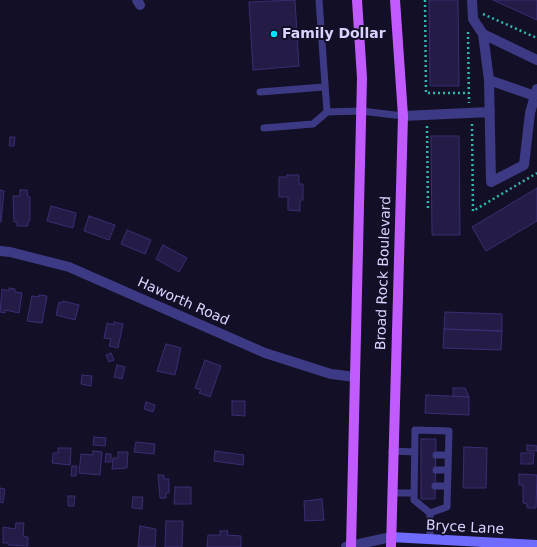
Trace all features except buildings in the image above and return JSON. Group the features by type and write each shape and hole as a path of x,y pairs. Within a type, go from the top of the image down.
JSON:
{"main road":[{"name":"Broad Rock Boulevard","path":"349,546 355,377 362,78 357,0"},
{"name":"Broad Rock Boulevard","path":"391,542 392,451 402,116 396,0"}],"street":[{"path":"472,0 473,19 483,34 489,80 490,182 524,165 530,112 536,92 489,80"},
{"path":"483,34 537,60"},
{"path":"402,116 490,112"},
{"name":"Haworth Road","path":"0,251 10,252 69,267 265,353 331,374 355,377"},
{"name":"Bryce Lane","path":"391,542 430,540 537,545"},
{"path":"349,546 391,542"}],"lane":[{"path":"319,0 324,87 327,112"},
{"path":"260,92 324,87"},
{"path":"264,128 313,124 327,112 361,111 402,116"},
{"path":"415,430 448,431 447,507 430,513 414,500 418,470 415,430"},
{"path":"392,451 417,454"},
{"path":"436,455 448,455"},
{"path":"436,470 448,470"},
{"path":"435,486 447,486"},
{"path":"392,493 416,488"},
{"path":"430,513 430,540"}],"path":[{"path":"425,0 426,93 469,93"},
{"path":"477,11 537,38"},
{"path":"468,31 469,113"},
{"path":"426,115 428,211"}],"place":[{"name":"Family Dollar","path":"274,34"}]}
